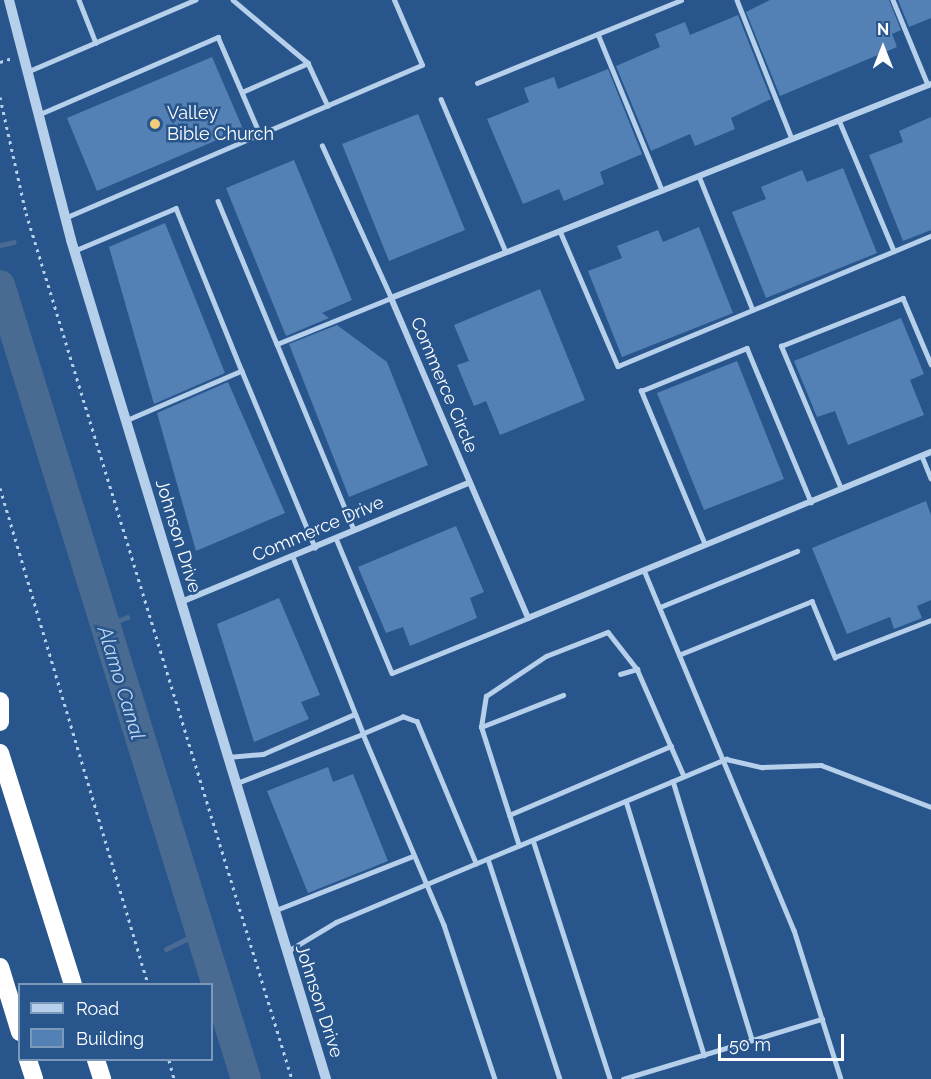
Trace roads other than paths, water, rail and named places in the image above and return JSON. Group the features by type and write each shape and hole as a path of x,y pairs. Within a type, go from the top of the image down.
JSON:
{"highway":[{"path":"0,701 0,722"},
{"path":"0,753 73,983"},
{"path":"0,967 18,1026"},
{"path":"29,1061 34,1079"},
{"path":"97,1061 102,1079"}],"street":[{"name":"Johnson Drive","path":"9,0 64,218 285,952 326,1079"},
{"path":"391,298 929,84"},
{"name":"Commerce Circle","path":"391,298 468,483 528,618"},
{"path":"528,618 931,452"},
{"name":"Commerce Drive","path":"180,602 468,483"}],"lane":[{"path":"79,0 96,43"},
{"path":"26,72 195,0"},
{"path":"233,0 309,63 328,105"},
{"path":"64,218 422,65 394,0"},
{"path":"477,83 681,0"},
{"path":"737,0 792,139"},
{"path":"893,0 929,84"},
{"path":"598,34 662,190"},
{"path":"38,115 218,38 260,135"},
{"path":"242,92 309,63"},
{"path":"441,99 506,252"},
{"path":"839,120 894,251"},
{"path":"277,344 391,298 322,146"},
{"path":"699,176 753,310"},
{"path":"218,201 354,530"},
{"path":"74,251 176,208 315,547"},
{"path":"560,231 618,366 931,236"},
{"path":"841,489 782,346 903,298 931,364"},
{"path":"705,545 641,391 747,348 811,502"},
{"path":"126,421 242,371"},
{"path":"922,456 931,478"},
{"path":"336,538 392,673 528,618"},
{"path":"660,608 797,551"},
{"path":"292,556 413,856 444,925 495,1079"},
{"path":"644,570 726,759 794,930 841,1079"},
{"path":"681,654 812,601 835,657 931,620"},
{"path":"519,846 481,728 486,696 546,656 608,632 637,669 684,776"},
{"path":"620,674 637,669"},
{"path":"481,728 563,695"},
{"path":"227,757 263,754 355,714"},
{"path":"235,784 403,717 417,722 476,864"},
{"path":"509,815 671,746"},
{"path":"285,952 336,922 726,759 762,767 821,765 931,807"},
{"path":"673,781 752,1040"},
{"path":"626,801 704,1054"},
{"path":"534,840 610,1079"},
{"path":"273,911 413,856"},
{"path":"488,858 560,1079"},
{"path":"623,1079 822,1018"}],"waterway":[{"path":"0,245 14,242"},
{"name":"Alamo Canal","path":"0,285 246,1079"},
{"path":"104,626 127,617"},
{"path":"166,949 197,934"}],"place":[{"name":"Valley Bible Church","path":"155,124"}]}
